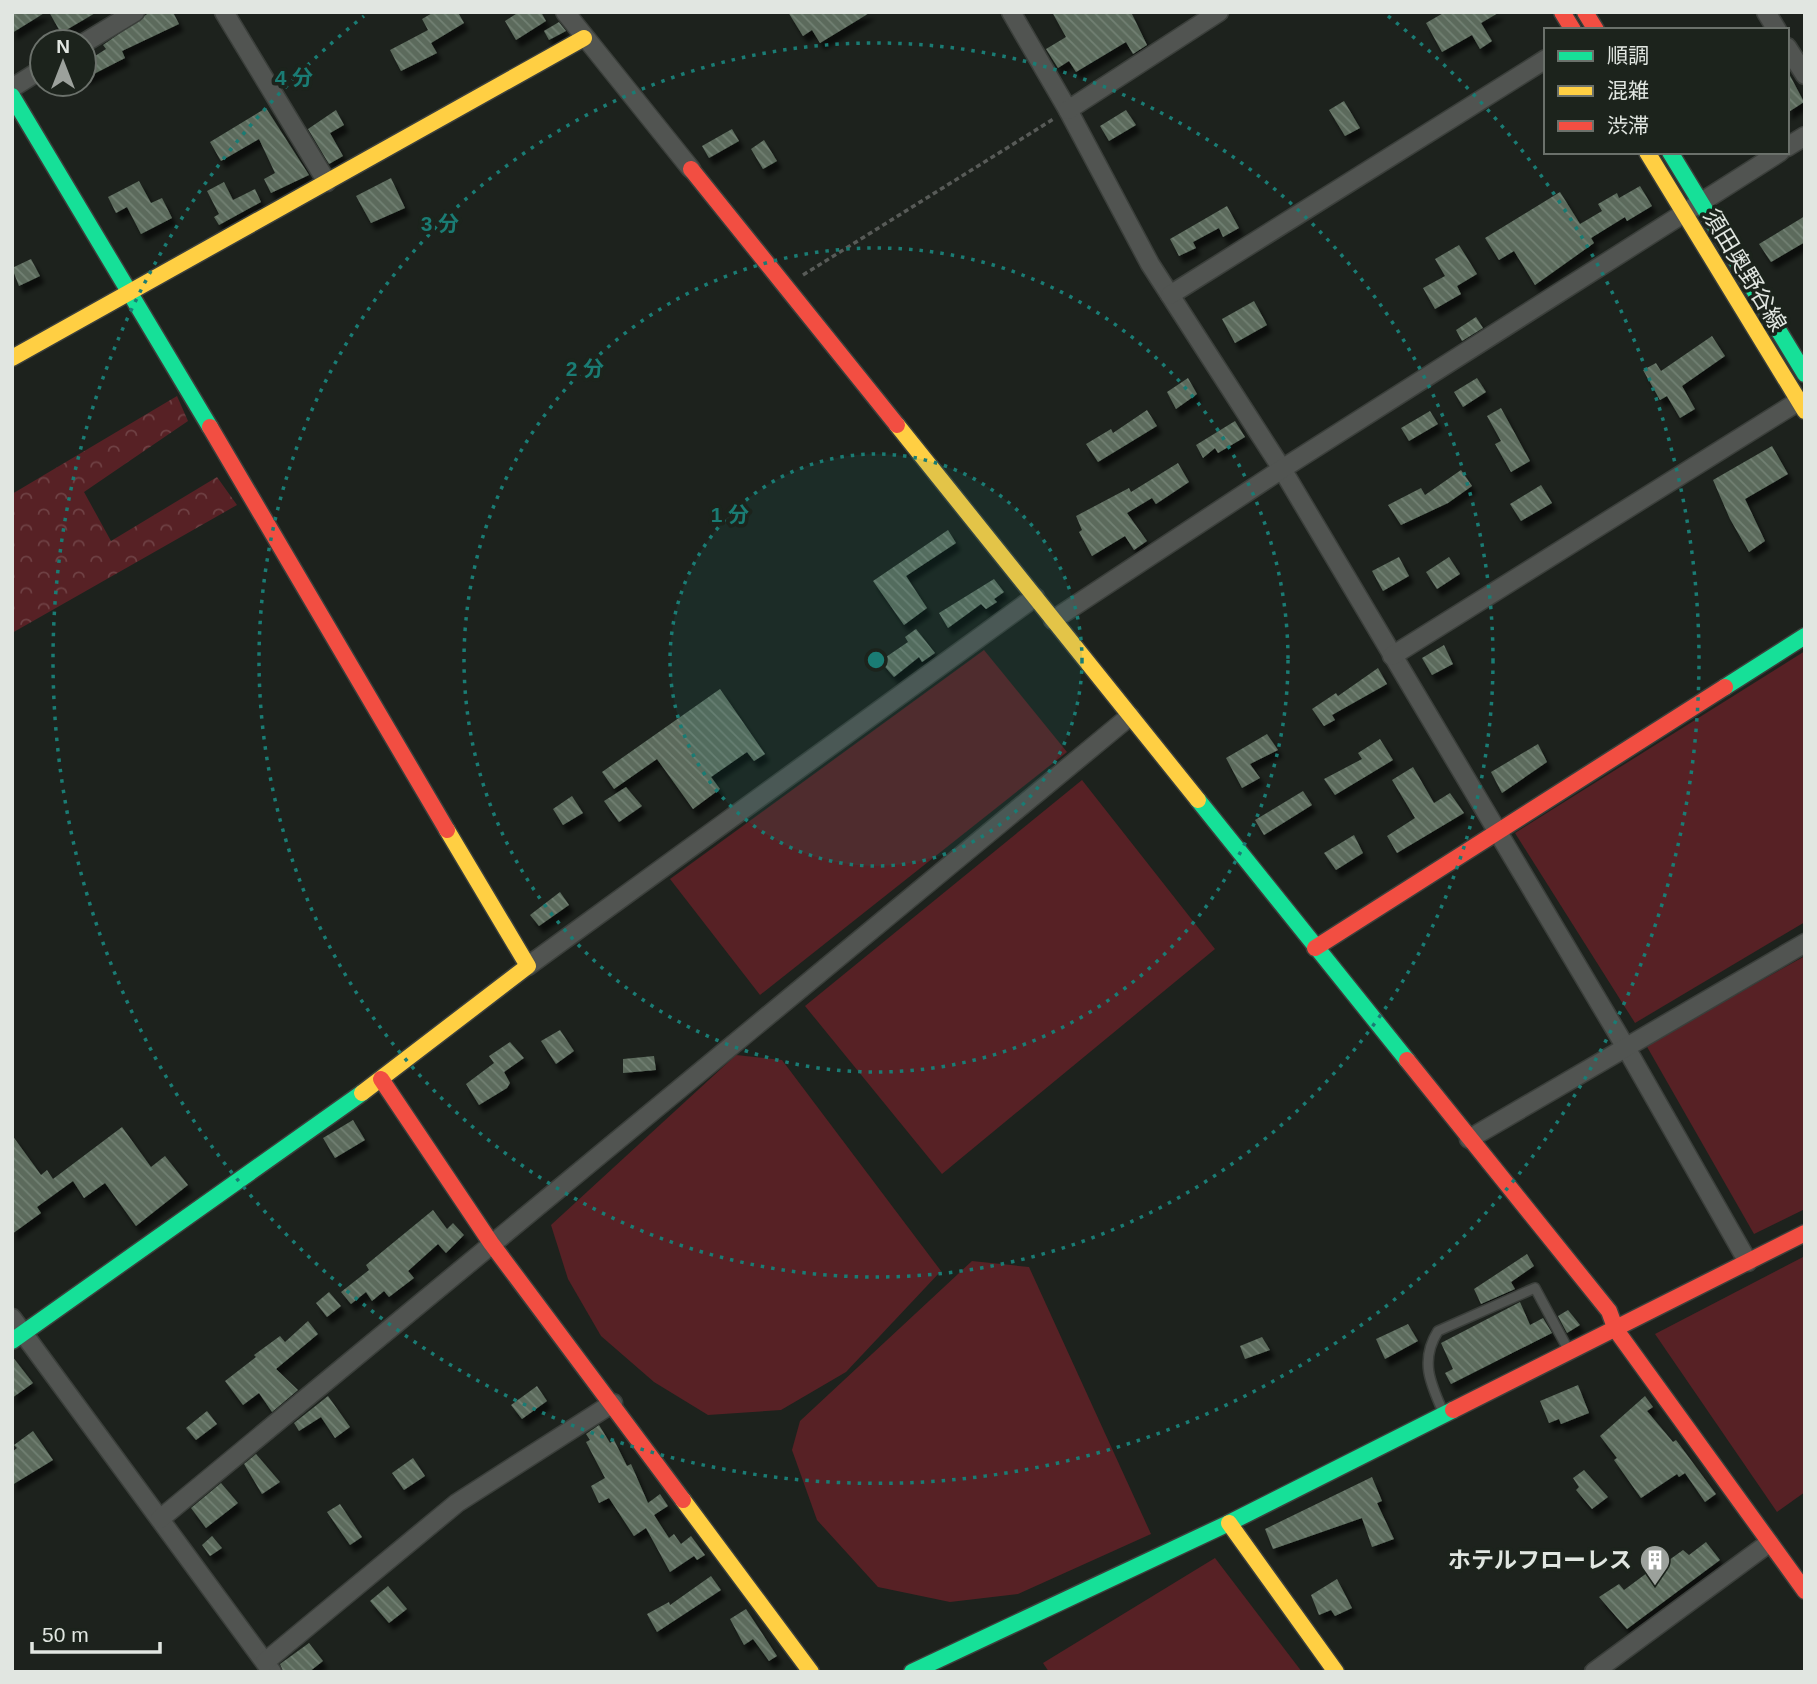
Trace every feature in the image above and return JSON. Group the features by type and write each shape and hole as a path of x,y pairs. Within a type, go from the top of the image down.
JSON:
{"street":[{"path":"98,34 135,12"},
{"path":"223,12 327,182"},
{"path":"565,12 1609,1311 1616,1330 1805,1591"},
{"path":"1011,12 1069,110 1150,264 1282,469 1625,1046 1748,1262"},
{"path":"1069,110 1219,12"},
{"path":"1562,12 1572,28"},
{"path":"1585,12 1594,28"},
{"path":"1766,12 1776,28"},
{"path":"12,358 584,38"},
{"path":"1789,50 1805,75"},
{"path":"1170,295 1544,61"},
{"path":"12,88 28,78"},
{"path":"12,96 132,291 381,721 528,966"},
{"path":"1789,146 1805,136"},
{"name":"須田奥野谷線","path":"1648,154 1802,406"},
{"name":"須田奥野谷線","path":"1671,154 1805,374"},
{"path":"1053,620 1282,469 1777,154"},
{"path":"1392,656 1802,406"},
{"path":"613,1403 457,1503 268,1667 160,1519 16,1331 381,1079 528,966 1035,597"},
{"path":"1315,948 1805,636"},
{"path":"160,1519 1130,716"},
{"path":"1469,1139 1805,943"},
{"path":"381,1079 491,1243 613,1403 811,1672"},
{"path":"912,1672 1228,1523 1805,1233"},
{"path":"1228,1523 1336,1672"},
{"path":"1594,1672 1769,1543"}],"lane":[{"path":"1445,1415 1426,1374 1433,1339 1438,1331 1535,1287 1570,1353"}],"path":[{"path":"785,287 1069,110"}],"green space":[{"path":"177,396 188,421 84,492 111,541 217,477 237,505 12,633 12,494"},
{"path":"984,650 1067,752 760,995 670,879"},
{"path":"1805,651 1805,922 1635,1023 1515,833"},
{"path":"1082,780 1215,949 942,1174 805,1006"},
{"path":"1805,956 1805,1209 1754,1234 1646,1045"},
{"path":"736,1055 782,1060 941,1271 846,1372 781,1410 708,1415 654,1382 601,1336 568,1279 551,1225"},
{"path":"1805,1256 1805,1492 1777,1512 1655,1334"},
{"path":"972,1261 1029,1267 1151,1534 1018,1594 950,1602 878,1587 817,1520 792,1450 800,1421"},
{"path":"1215,1558 1302,1672 1049,1672 1043,1663"}],"building":[{"path":"12,12 46,12 12,33"},
{"path":"49,12 97,12 70,28 58,28"},
{"path":"150,12 173,12 179,24 122,51 125,58 98,72 98,54 106,49 103,45"},
{"path":"434,12 459,14 464,23 431,43 437,53 401,71 390,50 428,30 422,19"},
{"path":"519,12 541,12 546,21 516,40 505,21"},
{"path":"788,12 871,12 820,43 812,30 803,36"},
{"path":"1052,12 1131,12 1147,45 1133,54 1126,42 1076,72 1069,61 1058,68 1046,49 1066,37"},
{"path":"1445,12 1500,12 1481,23 1492,41 1480,49 1472,35 1442,52 1426,23"},
{"path":"559,22 566,31 549,40 544,31"},
{"path":"1789,74 1804,102 1789,112"},
{"path":"1344,101 1360,128 1345,136 1329,110"},
{"path":"266,108 309,175 271,193 264,179 275,173 259,139 221,161 210,142"},
{"path":"336,110 344,125 330,133 343,156 329,164 308,129"},
{"path":"1126,110 1136,125 1109,141 1100,126"},
{"path":"732,129 739,141 709,158 702,146"},
{"path":"764,140 777,161 763,169 751,149"},
{"path":"391,178 405,208 371,223 356,196"},
{"path":"139,181 151,203 162,198 172,218 141,234 127,207 116,213 108,197"},
{"path":"224,182 233,200 255,189 261,202 219,225 214,217 219,214 207,191"},
{"path":"1640,186 1652,206 1627,221 1625,217 1591,238 1594,243 1535,285 1514,251 1499,260 1485,238 1560,192 1580,224 1602,211 1598,204 1617,193 1619,198"},
{"path":"1227,206 1239,228 1223,237 1219,228 1193,242 1196,248 1179,256 1170,239"},
{"path":"1805,216 1805,242 1771,262 1759,244"},
{"path":"1459,245 1477,274 1457,286 1461,294 1435,309 1423,288 1445,276 1435,259"},
{"path":"31,259 40,276 19,286 12,268"},
{"path":"1254,301 1267,325 1235,343 1222,319"},
{"path":"1476,317 1483,328 1462,341 1456,330"},
{"path":"1712,336 1725,356 1682,386 1695,409 1680,418 1667,396 1660,400 1643,370 1656,363 1661,371"},
{"path":"1188,378 1197,394 1176,409 1167,392"},
{"path":"1477,378 1486,392 1463,407 1454,392"},
{"path":"1501,408 1530,461 1511,472 1495,444 1501,441 1487,416"},
{"path":"1147,410 1157,426 1098,462 1086,444 1111,429 1113,433"},
{"path":"1430,411 1438,424 1409,441 1401,428"},
{"path":"1235,421 1245,437 1218,453 1215,448 1203,458 1196,445"},
{"path":"1772,446 1788,474 1745,499 1765,541 1749,552 1730,519 1713,480"},
{"path":"1178,463 1189,482 1156,504 1152,498 1127,513 1147,541 1134,550 1125,536 1092,556 1079,532 1082,530 1076,516 1129,488 1131,492"},
{"path":"1461,470 1472,486 1448,503 1401,525 1388,505 1421,488 1425,495"},
{"path":"1541,485 1552,503 1521,521 1510,504"},
{"path":"948,530 956,543 906,576 927,608 904,625 873,581"},
{"path":"1399,557 1409,576 1383,591 1372,571"},
{"path":"1449,557 1460,574 1437,589 1426,572"},
{"path":"994,579 1004,592 994,599 997,602 986,609 981,604 948,628 939,613"},
{"path":"916,629 935,653 922,662 919,657 894,677 880,661 908,642 905,637"},
{"path":"1444,645 1453,664 1432,675 1422,658"},
{"path":"1378,668 1387,684 1332,715 1335,720 1324,726 1312,709 1336,693 1338,696"},
{"path":"720,689 765,754 754,761 747,752 711,777 720,789 693,809 657,759 614,789 602,772"},
{"path":"1267,734 1278,750 1250,764 1260,778 1242,788 1226,758"},
{"path":"1380,739 1393,760 1335,795 1324,779 1362,759 1358,753"},
{"path":"1538,744 1547,762 1502,793 1491,772"},
{"path":"1413,767 1434,803 1450,793 1464,813 1397,853 1387,836 1415,818 1392,780"},
{"path":"626,787 642,806 619,822 604,801"},
{"path":"1303,791 1312,805 1264,835 1255,820"},
{"path":"572,796 583,813 563,825 553,809"},
{"path":"1354,835 1363,853 1336,870 1324,853"},
{"path":"560,892 569,905 539,926 530,915"},
{"path":"560,1030 574,1051 556,1064 541,1041"},
{"path":"510,1042 524,1058 504,1072 510,1083 507,1088 479,1105 466,1084 494,1063 489,1056"},
{"path":"654,1056 656,1070 623,1073 623,1059"},
{"path":"353,1120 365,1140 335,1158 323,1138"},
{"path":"122,1127 151,1167 165,1156 188,1185 136,1226 105,1183 84,1198 73,1181 37,1207 41,1213 12,1234 12,1135 41,1175 47,1170 53,1179"},
{"path":"433,1210 447,1229 453,1223 464,1235 446,1253 438,1244 408,1271 414,1278 389,1297 384,1291 372,1301 366,1292 351,1304 341,1292 369,1270 366,1265"},
{"path":"1527,1254 1534,1266 1511,1282 1515,1289 1481,1304 1474,1289"},
{"path":"329,1292 341,1306 327,1317 316,1303"},
{"path":"1520,1302 1530,1325 1543,1318 1552,1333 1451,1384 1445,1373 1453,1369 1441,1343"},
{"path":"1568,1310 1580,1325 1567,1333 1558,1316"},
{"path":"308,1321 318,1334 276,1369 298,1390 272,1412 259,1393 243,1405 225,1381 280,1336 285,1342"},
{"path":"1408,1324 1418,1341 1385,1359 1376,1339"},
{"path":"1262,1337 1270,1350 1245,1359 1240,1346"},
{"path":"12,1356 33,1383 12,1398"},
{"path":"1578,1385 1589,1413 1561,1424 1559,1419 1549,1423 1540,1401"},
{"path":"537,1386 547,1401 522,1419 511,1405"},
{"path":"328,1396 350,1427 335,1438 321,1417 299,1431 294,1423"},
{"path":"1645,1396 1653,1407 1647,1411 1673,1442 1676,1440 1716,1494 1705,1502 1685,1473 1679,1477 1677,1474 1641,1498 1600,1436"},
{"path":"207,1411 217,1424 196,1440 186,1428"},
{"path":"599,1425 610,1443 614,1440 627,1466 631,1464 648,1503 660,1494 668,1506 654,1515 669,1538 674,1534 681,1544 691,1536 705,1555 697,1560 694,1556 670,1572 646,1528 634,1536 609,1498 599,1503 591,1486 605,1478 586,1442 590,1440 586,1434"},
{"path":"33,1431 53,1460 12,1485 12,1452 17,1448 14,1445"},
{"path":"256,1454 280,1482 262,1494 244,1464"},
{"path":"413,1458 425,1476 404,1490 392,1473"},
{"path":"1584,1470 1608,1497 1592,1509 1576,1490 1579,1487 1573,1478"},
{"path":"1372,1477 1382,1501 1377,1503 1394,1539 1372,1547 1362,1518 1273,1549 1265,1529"},
{"path":"221,1483 238,1503 206,1528 191,1508"},
{"path":"340,1504 362,1537 350,1545 327,1512"},
{"path":"212,1536 222,1548 210,1556 202,1545"},
{"name":"ホテルフローレス","path":"1706,1542 1720,1560 1627,1629 1599,1597 1619,1584 1624,1590 1663,1561 1665,1563 1683,1550 1689,1555"},
{"path":"711,1576 721,1590 657,1632 647,1614 669,1602 670,1605"},
{"path":"1337,1579 1352,1608 1335,1616 1331,1610 1319,1615 1311,1595"},
{"path":"388,1586 407,1609 389,1623 370,1601"},
{"path":"746,1609 777,1656 769,1661 753,1639 744,1645 730,1619"},
{"path":"309,1643 323,1661 309,1672 283,1672 280,1664"}],"traffic: fast":[{"path":"12,96 210,427"},
{"path":"1671,154 1805,374"},
{"path":"1725,687 1805,636"},
{"path":"1198,800 1407,1060"},
{"path":"12,1341 362,1093"},
{"path":"912,1672 1229,1523 1453,1410"}],"traffic: slow":[{"path":"12,358 584,38"},
{"path":"1648,154 1805,411"},
{"path":"897,425 1198,800"},
{"path":"362,1093 528,966 447,830"},
{"path":"683,1500 811,1672"},
{"path":"1229,1523 1336,1672"}],"traffic: jam":[{"path":"1562,12 1572,28"},
{"path":"1585,12 1595,28"},
{"path":"691,169 897,425"},
{"path":"210,427 447,830"},
{"path":"1315,948 1725,687"},
{"path":"1407,1060 1609,1311 1616,1330 1805,1591"},
{"path":"381,1079 491,1243 683,1500"},
{"path":"1453,1410 1805,1233"}],"place":[{"name":"ホテルフローレス","path":"1655,1587"}]}
